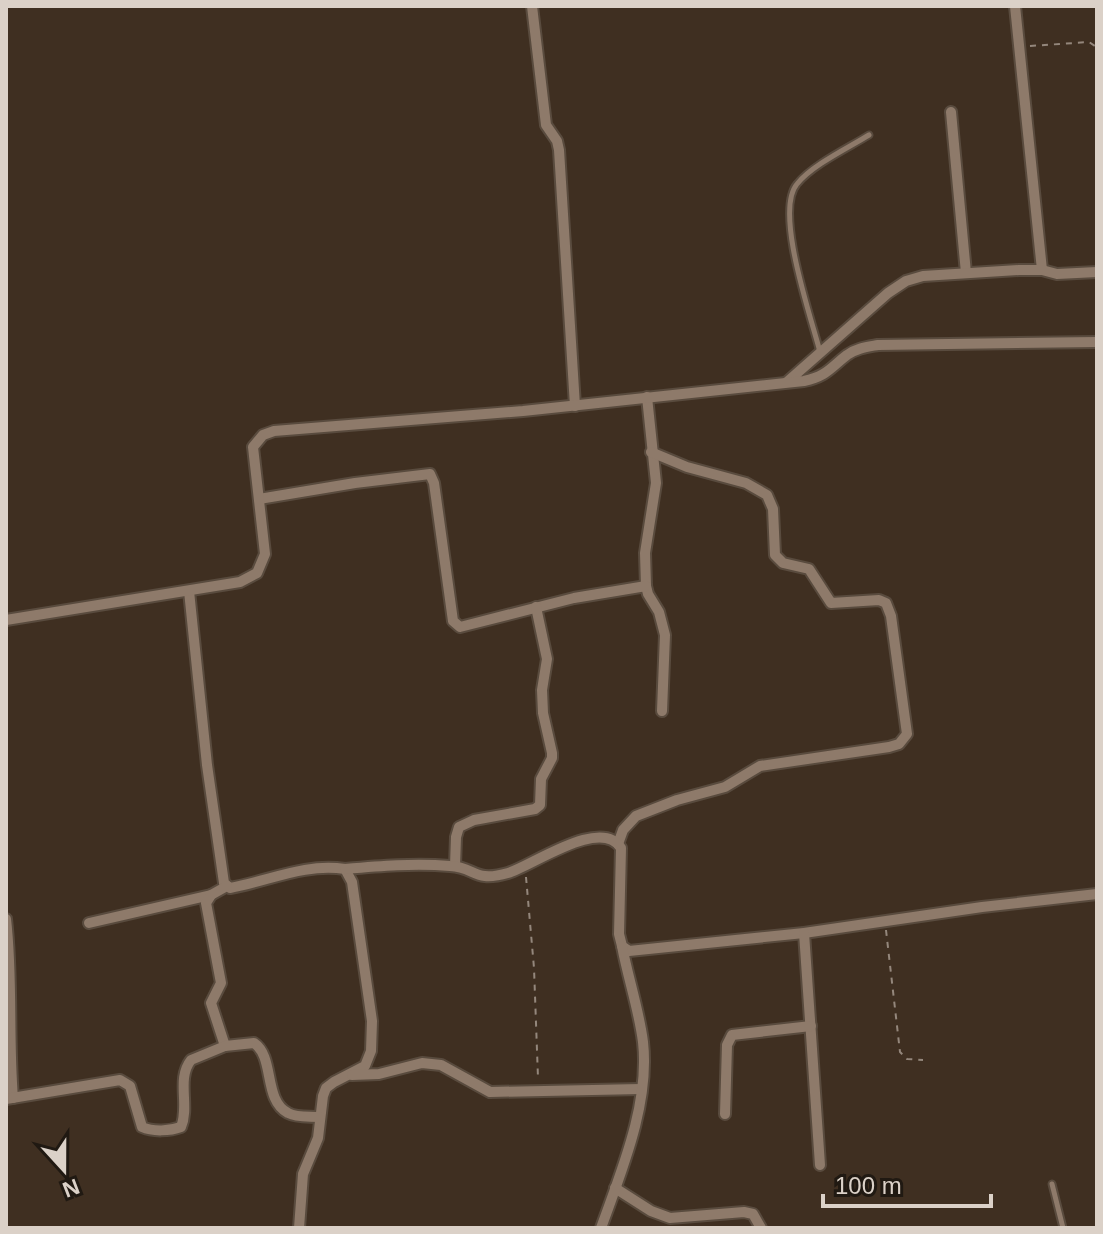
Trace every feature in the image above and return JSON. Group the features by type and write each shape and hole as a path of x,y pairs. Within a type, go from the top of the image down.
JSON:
{"street":[{"path":"532,6 546,125 559,150 575,406"},
{"path":"1015,6 1042,270"},
{"path":"951,112 966,273"},
{"path":"787,382 888,293 906,281 923,276 966,273 1042,270 1057,274 1097,272"},
{"path":"6,620 240,582 257,573 265,554 253,447 263,435 274,431 575,406 804,381 826,374 859,349 878,345 1097,342"},
{"path":"647,397 656,483 645,553 646,586 659,612 665,635 662,711"},
{"path":"618,844 623,830 636,816 725,787 760,766 889,747 899,744 907,734 891,616 886,603 879,600 831,603 809,569 783,563 775,555 773,509 767,495 746,483 687,467 651,452"},
{"path":"259,499 430,474 434,483 456,625 479,624 574,598 646,586"},
{"path":"189,591 207,765 222,876 227,886"},
{"path":"455,866 459,827 474,820 535,809 540,805 541,779 552,753 543,713 542,690 547,659 536,607"},
{"path":"89,923 211,895 227,886 238,886 301,869 455,866 482,877 494,877 524,867 567,844 609,839 618,844 622,853 619,934 643,1044 641,1089 634,1134 601,1228"},
{"path":"299,1228 303,1174 318,1138 326,1088 365,1066 373,1037 352,882 345,869"},
{"path":"622,946 629,951 804,933 1097,894"},
{"path":"211,895 206,903 221,983 211,1003 225,1046"},
{"path":"6,919 11,999 10,1099 120,1080 130,1086 142,1127 152,1131 177,1129 183,1124 184,1078 191,1060 225,1046 246,1043 259,1047 271,1086 283,1109 294,1115 320,1117"},
{"path":"804,933 820,1165"},
{"path":"725,1114 727,1045 732,1035 811,1026"},
{"path":"349,1075 379,1074 432,1063 448,1068 490,1092 641,1089"},
{"path":"615,1188 651,1211 670,1218 744,1212 758,1219 761,1228"}],"lane":[{"path":"820,353 789,224 790,195 797,183 807,175 869,135"},
{"path":"1052,1184 1063,1228"}],"path":[{"path":"1019,47 1089,42 1097,50"},
{"path":"524,867 534,968 538,1092"},
{"path":"885,921 900,1052 907,1059 923,1060"}]}
